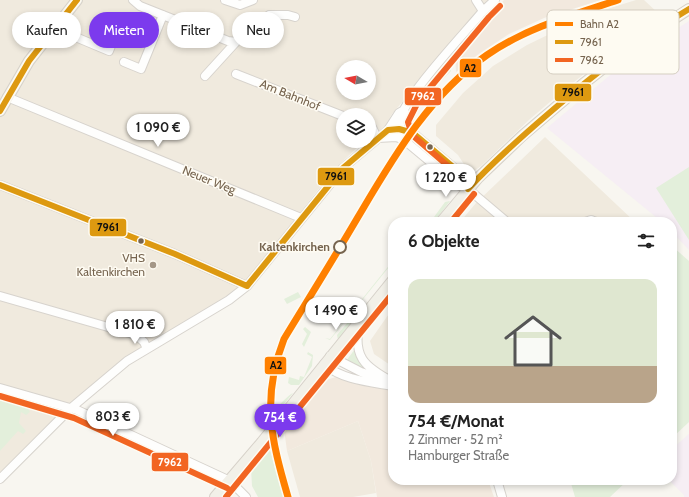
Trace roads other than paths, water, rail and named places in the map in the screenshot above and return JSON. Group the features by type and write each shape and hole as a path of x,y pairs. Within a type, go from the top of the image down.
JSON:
{"main road":[{"path":"67,12 77,0"},
{"path":"679,14 689,9"},
{"path":"0,111 29,61 39,48"},
{"path":"445,217 468,189 516,141 595,74"},
{"path":"214,497 230,481 388,286"}],"street":[{"path":"133,0 140,6 232,42"},
{"path":"225,0 240,5 251,1"},
{"path":"476,0 483,11"},
{"path":"405,140 400,128 405,113 428,77 483,11 495,0"},
{"path":"124,62 141,69 164,15"},
{"path":"284,15 295,17"},
{"path":"204,76 232,46"},
{"path":"102,48 109,51 110,48"},
{"name":"Am Bahnhof","path":"236,74 336,113"},
{"name":"Neuer Weg","path":"7,97 301,218"},
{"path":"388,133 399,113 405,113"},
{"path":"405,113 413,133"},
{"path":"0,479 71,408 128,361 229,300 247,286 343,168 377,138 400,128 413,133 465,177 468,189"},
{"path":"388,133 405,140 501,217"},
{"path":"0,186 169,251 247,286"},
{"path":"0,296 136,335 144,342 147,349"},
{"path":"360,319 356,344 358,352 369,366 388,380"},
{"path":"327,360 388,382"},
{"path":"0,388 71,408 148,442 230,481 246,497"},
{"path":"498,485 502,497"}],"rail line":[{"name":"A2","path":"588,10 618,0"},
{"name":"A2","path":"288,497 277,456 271,418 273,380 277,360 284,339 385,172 399,150 430,108 466,71 487,55 518,37 547,24"}],"place":[{"name":"Kaltenkirchen","path":"340,247"},
{"name":"VHS Kaltenkirchen","path":"153,265"}]}
